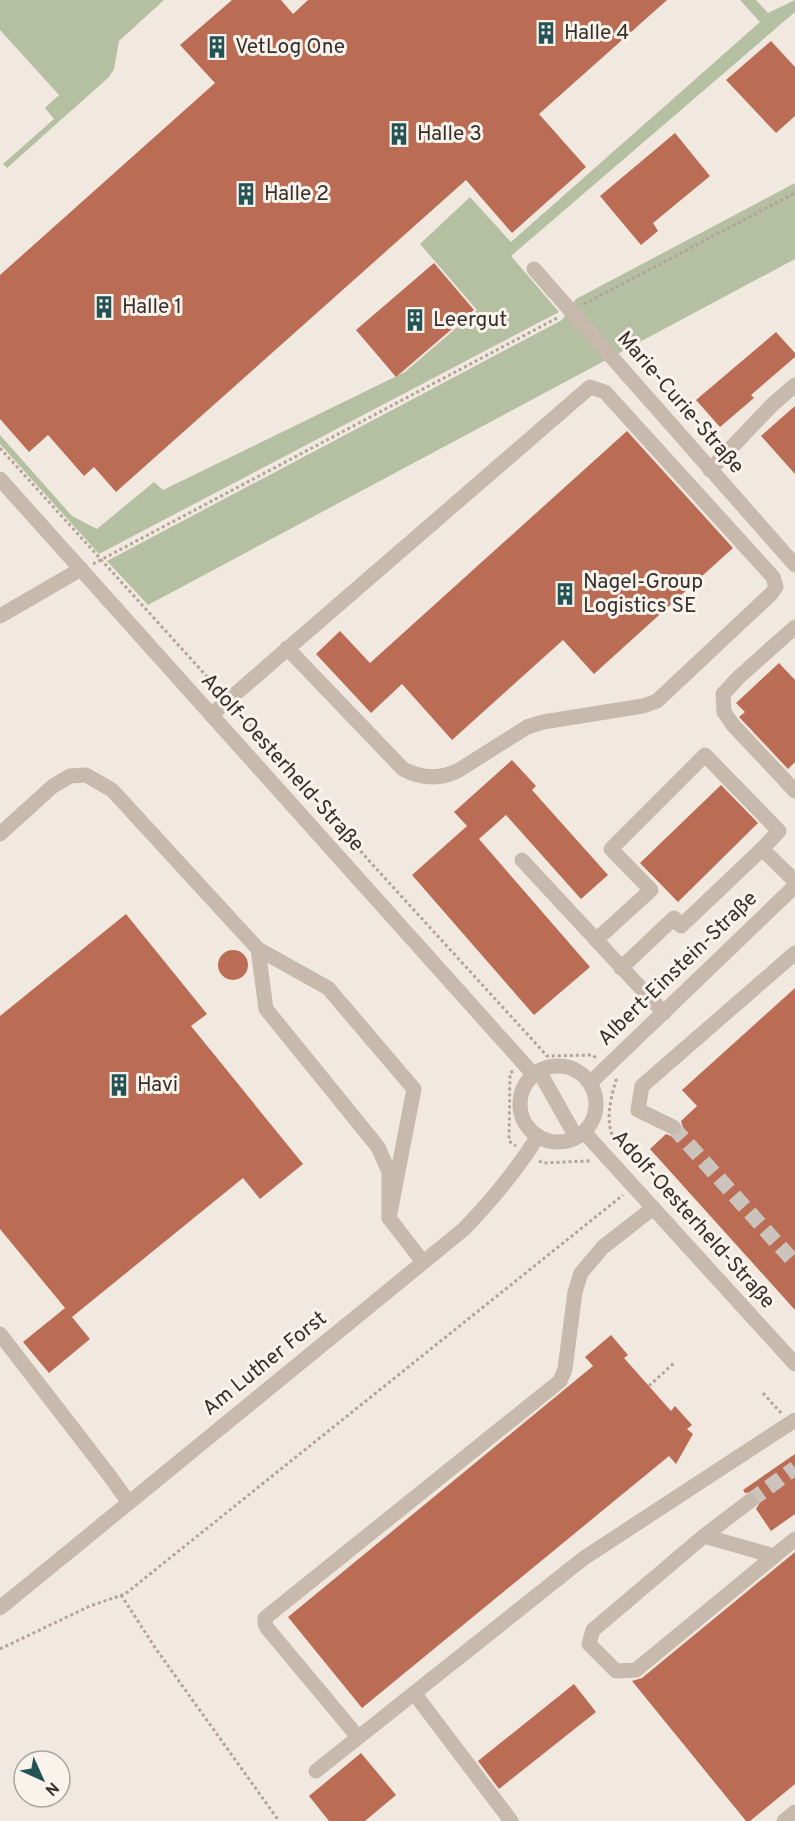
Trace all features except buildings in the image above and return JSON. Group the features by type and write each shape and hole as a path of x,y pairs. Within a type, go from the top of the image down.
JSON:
{"street":[{"name":"Marie-Curie-Straße","path":"534,269 795,565"},
{"path":"710,470 772,405 795,385"},
{"path":"211,715 228,699 287,648 590,387 605,392 773,577 776,587 657,701 643,706 543,722 527,727 449,776 432,778 415,776 403,769 287,648"},
{"name":"Adolf-Oesterheld-Straße","path":"0,479 537,1073 580,1135 633,1186 795,1364"},
{"path":"0,616 81,569"},
{"path":"795,627 723,694 724,712 733,725 795,791"},
{"path":"596,940 651,890 611,849 705,755 780,831 681,926 674,918 621,968"},
{"path":"0,834 53,786 70,776 86,775 112,790 258,949 328,988 414,1089 389,1218"},
{"path":"762,849 795,881"},
{"path":"522,860 664,1013"},
{"name":"Albert-Einstein-Straße","path":"590,1083 795,886"},
{"path":"258,949 266,1010 378,1147 389,1172 389,1218 423,1262"},
{"path":"673,1127 638,1110 642,1086 795,953"},
{"path":"550,1067 573,1068 590,1083 596,1102 594,1117 580,1135 557,1142 538,1136 529,1128 520,1107 521,1095 526,1084 537,1073 550,1067"},
{"name":"Am Luther Forst","path":"0,1608 464,1229 490,1203 516,1170 538,1136"},
{"path":"358,1737 267,1628 265,1618 560,1381 565,1369 575,1292 581,1273 603,1247 653,1208"},
{"path":"0,1334 129,1503"},
{"path":"316,1771 584,1558 792,1422"},
{"path":"750,1501 704,1536 593,1630 589,1644 616,1671 636,1670 795,1539"},
{"path":"704,1536 774,1556"},
{"path":"414,1693 511,1821"}],"path":[{"path":"81,569 795,193"},
{"path":"0,448 539,1047 548,1056 594,1055 606,1068"},
{"path":"0,1649 90,1606 121,1595 633,1186"},
{"path":"649,1386 675,1362"},
{"path":"763,1393 792,1422"},
{"path":"121,1595 279,1821"}],"green space":[{"path":"0,0 164,0 119,41 114,69 109,77 7,168 3,164 54,119 45,108 59,95 0,30"},
{"path":"740,0 756,0 768,13 795,0 795,12 511,256 559,312 99,554 0,444 0,435 72,516 97,529 154,482 163,490 405,372 477,310 420,244 470,197 511,242 760,22"},
{"path":"795,183 795,259 148,605 107,561 562,320 576,299"}],"tunnel":[{"path":"673,1127 795,1263"},
{"path":"750,1501 795,1468"}],"place":[{"name":"Halle 4","path":"546,33"},
{"name":"VetLog One","path":"217,47"},
{"name":"Halle 3","path":"399,134"},
{"name":"Halle 2","path":"246,194"},
{"name":"Halle 1","path":"104,307"},
{"name":"Leergut","path":"415,320"},
{"name":"Nagel-Group Logistics SE","path":"565,594"},
{"name":"Havi","path":"119,1085"}]}
